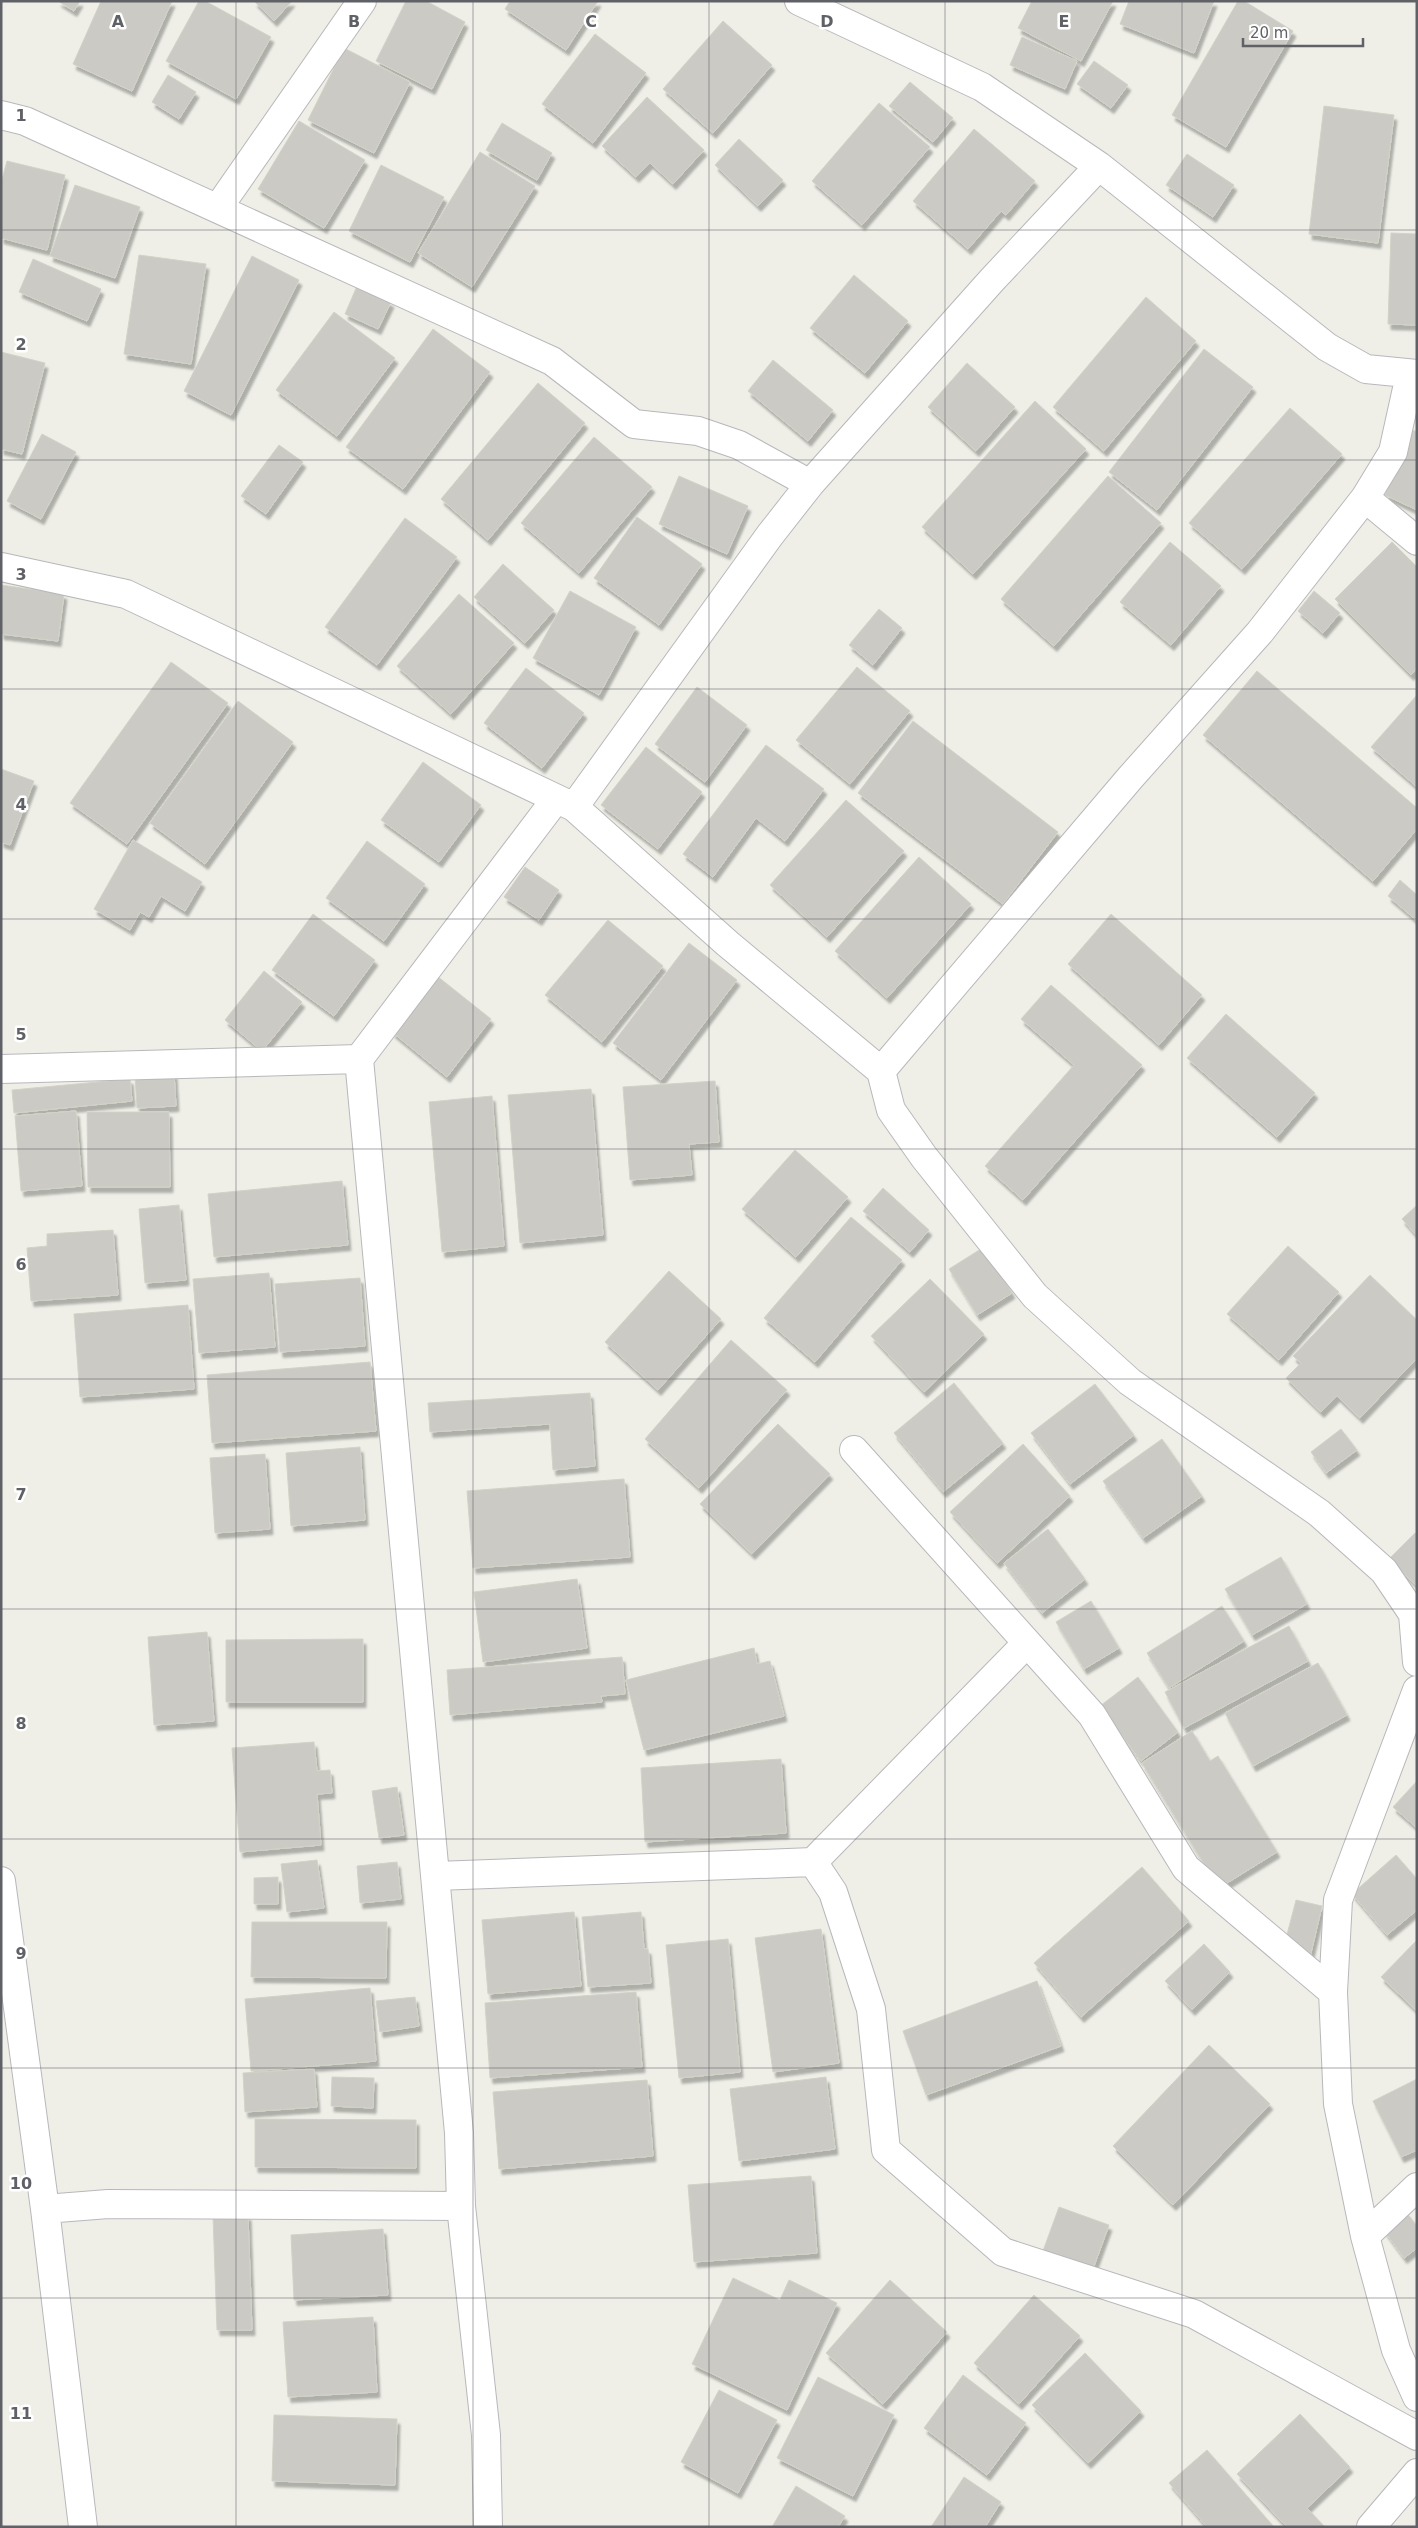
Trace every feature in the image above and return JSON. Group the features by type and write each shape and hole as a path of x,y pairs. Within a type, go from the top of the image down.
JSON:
{"street":[{"path":"218,208 362,1"},
{"path":"800,1 982,87 1099,166 1327,347 1366,369 1414,375 1393,452 1365,498 1260,632 1130,778 881,1072"},
{"path":"1,115 25,121 552,361 634,424 698,431 739,444 810,484"},
{"path":"488,2527 486,2435 461,2206 460,2133 359,1059 565,803 810,484 992,280 1099,166"},
{"path":"1365,498 1417,541"},
{"path":"1,567 126,594 565,803 728,944 881,1072 891,1110 924,1157 1035,1296 1130,1382 1319,1513 1384,1571 1415,1613 1417,1662"},
{"path":"1,1069 359,1059"},
{"path":"854,1450 1092,1714 1186,1868 1333,1992"},
{"path":"436,1876 813,1862 1028,1643"},
{"path":"1417,1690 1338,1900 1333,1992 1338,2104 1365,2236 1396,2350 1417,2398"},
{"path":"813,1862 833,1892 871,2009 886,2150 1003,2252 1194,2314 1417,2436"},
{"path":"1,1881 45,2209 82,2527"},
{"path":"1365,2236 1417,2187"},
{"path":"45,2209 108,2204 461,2206"},
{"path":"1371,2527 1417,2474"}],"building":[{"path":"58,1 80,1 74,11"},
{"path":"101,1 172,1 132,91 73,64"},
{"path":"199,1 205,1 271,37 236,99 166,61"},
{"path":"254,1 292,1 274,21"},
{"path":"406,1 426,1 465,22 432,89 376,61"},
{"path":"510,1 598,1 566,50 505,9"},
{"path":"1032,1 1113,1 1081,61 1018,28"},
{"path":"1129,1 1214,1 1194,53 1120,24"},
{"path":"1238,1 1244,1 1293,31 1226,147 1172,115"},
{"path":"723,21 772,65 713,133 663,89"},
{"path":"595,34 646,73 593,143 542,104"},
{"path":"1022,37 1077,61 1065,89 1010,65"},
{"path":"344,48 410,82 374,153 308,120"},
{"path":"1094,61 1128,85 1111,108 1077,84"},
{"path":"168,75 196,92 179,119 152,102"},
{"path":"910,82 953,118 933,142 889,106"},
{"path":"647,97 704,150 673,184 650,163 636,177 602,146"},
{"path":"879,103 930,147 862,225 812,181"},
{"path":"1324,106 1394,115 1378,243 1309,234"},
{"path":"299,121 365,160 324,228 258,189"},
{"path":"502,123 552,153 537,180 486,150"},
{"path":"974,129 1035,181 1006,215 1001,211 968,249 913,201"},
{"path":"739,139 783,180 758,206 715,165"},
{"path":"480,152 535,186 472,287 418,253"},
{"path":"1187,154 1234,185 1213,217 1166,185"},
{"path":"7,161 65,175 47,250 1,238 1,183"},
{"path":"381,165 444,197 410,262 349,231"},
{"path":"75,185 140,207 115,278 50,256"},
{"path":"1391,233 1417,234 1417,325 1388,324"},
{"path":"139,255 206,264 191,364 124,354"},
{"path":"252,256 299,280 231,415 184,391"},
{"path":"33,259 101,289 87,321 19,292"},
{"path":"854,275 908,321 865,373 810,328"},
{"path":"357,286 391,302 378,329 345,314"},
{"path":"1146,297 1196,341 1104,451 1053,407"},
{"path":"334,312 395,358 337,436 276,390"},
{"path":"433,329 490,372 403,489 346,447"},
{"path":"1204,349 1253,387 1157,510 1109,472"},
{"path":"1,352 45,363 22,454 1,449"},
{"path":"773,360 833,410 808,441 748,391"},
{"path":"967,363 1015,407 976,451 928,407"},
{"path":"538,383 585,423 488,540 441,499"},
{"path":"1035,401 1086,449 973,574 922,527"},
{"path":"1290,408 1342,454 1242,569 1189,523"},
{"path":"1413,430 1417,432 1417,510 1385,495"},
{"path":"42,434 76,452 41,519 7,501"},
{"path":"594,437 652,487 579,573 521,523"},
{"path":"279,445 303,462 266,514 241,496"},
{"path":"679,476 748,506 727,554 659,524"},
{"path":"1108,476 1161,523 1054,646 1001,599"},
{"path":"637,517 702,564 659,625 594,578"},
{"path":"405,518 457,557 377,665 325,627"},
{"path":"1170,542 1221,586 1171,645 1120,602"},
{"path":"1392,542 1417,567 1417,669 1411,675 1335,599"},
{"path":"503,564 554,610 525,643 474,597"},
{"path":"1,585 64,594 58,641 1,634"},
{"path":"570,591 636,627 599,695 533,658"},
{"path":"1314,591 1340,613 1323,633 1298,611"},
{"path":"459,594 514,643 451,714 397,666"},
{"path":"879,609 902,628 873,665 849,645"},
{"path":"171,662 228,703 127,844 70,803"},
{"path":"857,667 910,711 850,784 796,740"},
{"path":"526,668 584,713 542,768 484,723"},
{"path":"1257,671 1417,808 1417,829 1373,881 1203,735"},
{"path":"697,687 747,725 705,782 655,744"},
{"path":"1417,695 1417,787 1371,747"},
{"path":"238,701 293,742 205,864 150,823"},
{"path":"913,721 1058,832 1003,904 858,793"},
{"path":"766,745 824,789 785,841 756,818 713,877 683,854"},
{"path":"646,747 702,792 658,849 601,805"},
{"path":"423,762 481,805 439,862 381,820"},
{"path":"1,769 34,781 10,845 1,842"},
{"path":"846,800 904,851 827,937 770,885"},
{"path":"133,840 202,882 185,911 161,896 149,917 140,912 130,930 94,909"},
{"path":"367,841 425,884 384,941 326,898"},
{"path":"919,857 971,904 887,998 835,951"},
{"path":"525,867 559,890 539,920 504,897"},
{"path":"1400,880 1417,895 1416,920 1388,896"},
{"path":"313,914 375,960 334,1016 272,970"},
{"path":"1111,914 1202,995 1159,1045 1068,964"},
{"path":"608,920 663,966 602,1042 545,995"},
{"path":"689,943 737,980 661,1080 613,1043"},
{"path":"264,971 302,1002 262,1051 225,1020"},
{"path":"437,976 491,1019 447,1077 392,1032"},
{"path":"1051,985 1142,1065 1023,1200 985,1166 1074,1065 1021,1019"},
{"path":"1226,1014 1315,1093 1277,1137 1187,1058"},
{"path":"174,1073 176,1106 137,1108 135,1075"},
{"path":"130,1079 132,1101 14,1113 12,1090"},
{"path":"715,1081 719,1142 689,1144 692,1175 630,1180 623,1087"},
{"path":"591,1089 603,1235 520,1243 508,1095"},
{"path":"492,1096 504,1246 442,1252 429,1102"},
{"path":"76,1111 82,1186 21,1191 15,1116"},
{"path":"87,1112 169,1112 170,1187 88,1187"},
{"path":"795,1150 848,1197 796,1257 742,1209"},
{"path":"342,1181 348,1245 214,1257 208,1194"},
{"path":"883,1188 929,1230 910,1252 863,1211"},
{"path":"179,1205 186,1280 145,1283 139,1209"},
{"path":"1417,1205 1417,1236 1402,1219"},
{"path":"851,1217 902,1260 815,1362 764,1318"},
{"path":"113,1230 118,1295 31,1301 27,1248 47,1246 47,1234"},
{"path":"1288,1246 1339,1292 1279,1360 1227,1314"},
{"path":"984,1247 1012,1293 977,1315 949,1269"},
{"path":"669,1271 721,1319 658,1390 605,1342"},
{"path":"269,1273 275,1347 199,1353 193,1279"},
{"path":"1370,1275 1417,1320 1417,1358 1360,1418 1337,1396 1321,1412 1286,1378 1301,1363 1293,1356"},
{"path":"360,1278 365,1346 280,1352 275,1284"},
{"path":"930,1279 984,1334 924,1392 871,1336"},
{"path":"188,1305 194,1389 80,1397 74,1314"},
{"path":"731,1340 787,1390 699,1488 645,1439"},
{"path":"370,1362 376,1431 212,1443 207,1375"},
{"path":"954,1383 1003,1443 943,1492 894,1433"},
{"path":"1095,1384 1134,1435 1070,1484 1031,1433"},
{"path":"590,1393 595,1466 553,1470 550,1424 430,1432 428,1403"},
{"path":"778,1424 830,1474 752,1554 700,1504"},
{"path":"1341,1429 1357,1450 1326,1473 1311,1452"},
{"path":"1162,1439 1202,1496 1143,1538 1103,1481"},
{"path":"1023,1444 1070,1496 997,1563 950,1512"},
{"path":"360,1447 365,1520 291,1526 286,1453"},
{"path":"265,1454 270,1529 215,1533 210,1458"},
{"path":"624,1479 630,1557 473,1568 467,1491"},
{"path":"1048,1529 1085,1579 1042,1613 1004,1563"},
{"path":"1415,1533 1417,1534 1417,1586 1389,1559"},
{"path":"1281,1557 1307,1604 1252,1635 1225,1589"},
{"path":"577,1579 587,1648 483,1662 474,1592"},
{"path":"1091,1601 1119,1648 1084,1669 1056,1622"},
{"path":"1222,1606 1244,1641 1169,1688 1147,1653"},
{"path":"1289,1626 1308,1661 1184,1728 1165,1692"},
{"path":"207,1632 214,1721 154,1725 148,1637"},
{"path":"363,1639 363,1702 226,1702 226,1640"},
{"path":"754,1648 757,1664 770,1661 784,1716 644,1750 626,1680"},
{"path":"622,1657 625,1694 601,1696 602,1702 450,1715 447,1670"},
{"path":"1318,1663 1347,1715 1253,1766 1225,1713"},
{"path":"1138,1677 1178,1732 1141,1761 1100,1706"},
{"path":"1192,1731 1210,1761 1218,1756 1277,1852 1219,1888 1142,1763"},
{"path":"314,1742 317,1771 330,1770 332,1793 317,1794 321,1845 240,1852 232,1748"},
{"path":"781,1759 786,1833 645,1842 641,1768"},
{"path":"1417,1781 1417,1828 1393,1807"},
{"path":"397,1787 404,1835 379,1838 372,1791"},
{"path":"1396,1855 1417,1879 1417,1910 1387,1935 1352,1894"},
{"path":"317,1860 324,1908 287,1912 281,1864"},
{"path":"397,1862 401,1899 360,1903 357,1866"},
{"path":"1142,1867 1189,1921 1081,2017 1034,1963"},
{"path":"278,1877 278,1904 254,1904 254,1878"},
{"path":"1296,1900 1322,1906 1310,1957 1283,1950"},
{"path":"574,1912 581,1986 488,1994 482,1920"},
{"path":"641,1912 644,1949 648,1949 651,1983 588,1987 582,1917"},
{"path":"252,1922 387,1922 386,1978 251,1977"},
{"path":"821,1929 839,2063 773,2072 755,1938"},
{"path":"728,1939 740,2072 679,2078 666,1945"},
{"path":"1417,1940 1417,2011 1381,1977"},
{"path":"1204,1944 1230,1972 1192,2010 1165,1981"},
{"path":"1037,1981 1061,2046 926,2095 903,2031"},
{"path":"370,1988 376,2061 251,2071 245,1999"},
{"path":"636,1992 642,2067 490,2078 485,2003"},
{"path":"415,1997 419,2026 380,2032 376,2001"},
{"path":"1209,2045 1270,2104 1173,2205 1113,2146"},
{"path":"314,2069 317,2107 245,2112 243,2073"},
{"path":"332,2077 374,2078 373,2108 331,2106"},
{"path":"826,2077 835,2149 739,2161 730,2089"},
{"path":"1417,2079 1417,2150 1401,2157 1373,2101"},
{"path":"647,2080 653,2156 499,2169 493,2092"},
{"path":"255,2119 416,2120 416,2168 255,2167"},
{"path":"811,2176 817,2253 694,2262 688,2185"},
{"path":"1059,2207 1109,2225 1090,2277 1040,2259"},
{"path":"1406,2212 1417,2226 1417,2248 1404,2258 1383,2229"},
{"path":"248,2215 252,2330 217,2330 213,2216"},
{"path":"383,2229 388,2295 294,2300 291,2235"},
{"path":"733,2278 780,2300 789,2280 837,2303 787,2410 692,2364"},
{"path":"890,2280 947,2332 883,2404 826,2353"},
{"path":"1034,2295 1080,2336 1019,2404 974,2363"},
{"path":"373,2317 377,2392 288,2397 283,2322"},
{"path":"1085,2353 1141,2411 1088,2463 1032,2405"},
{"path":"963,2375 1026,2423 987,2475 924,2428"},
{"path":"818,2377 894,2415 853,2496 777,2458"},
{"path":"719,2390 777,2420 738,2493 681,2462"},
{"path":"1300,2414 1350,2467 1307,2508 1325,2527 1287,2527 1237,2474"},
{"path":"274,2415 397,2419 395,2485 272,2481"},
{"path":"1207,2450 1274,2527 1207,2527 1169,2483"},
{"path":"964,2477 1001,2502 985,2527 931,2527"},
{"path":"796,2486 845,2516 838,2527 772,2527"}]}
